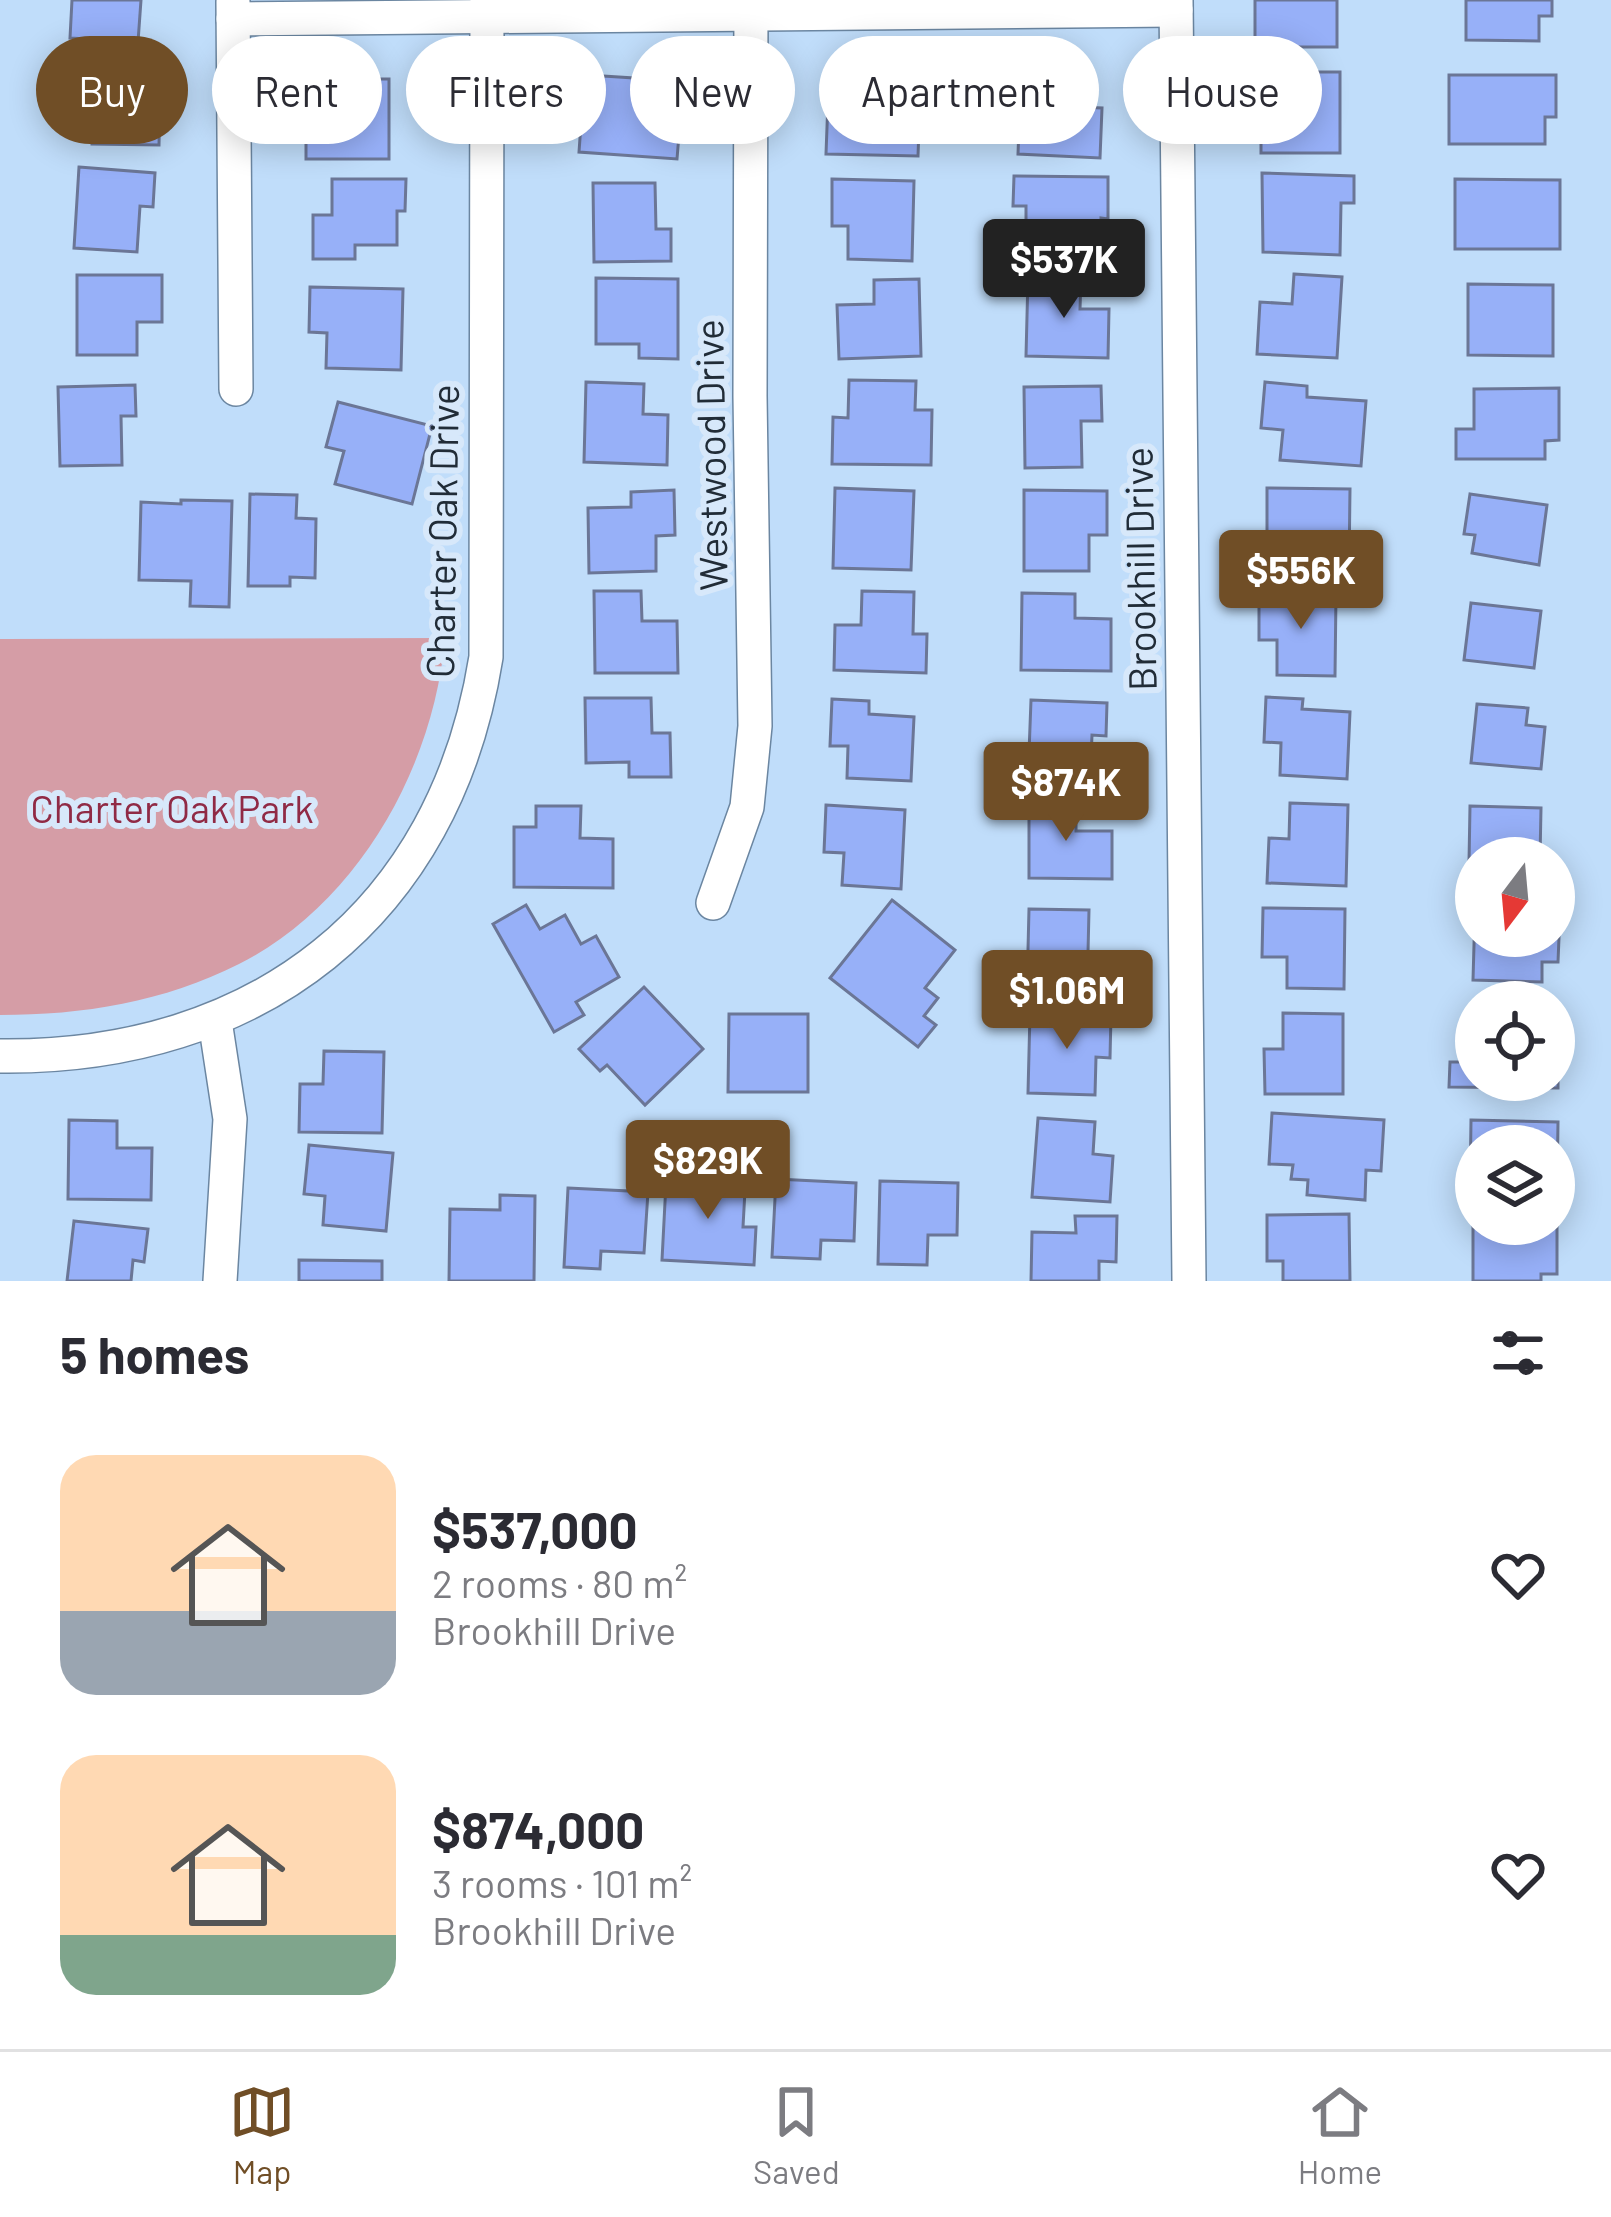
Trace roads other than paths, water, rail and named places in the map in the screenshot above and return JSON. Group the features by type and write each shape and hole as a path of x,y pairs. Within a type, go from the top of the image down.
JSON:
{"street":[{"path":"236,388 233,10 1176,5"},
{"name":"Brookhill Drive","path":"1176,5 1189,1281"},
{"name":"Westwood Drive","path":"712,903 747,807 755,726 751,7"},
{"name":"Charter Oak Drive","path":"0,1056 128,1047 215,1021 283,985 353,927 399,878 444,804 468,744 486,657 487,8"},
{"path":"215,1021 230,1118 220,1281"}],"park label":[{"name":"Charter Oak Park","path":"172,807"}]}
